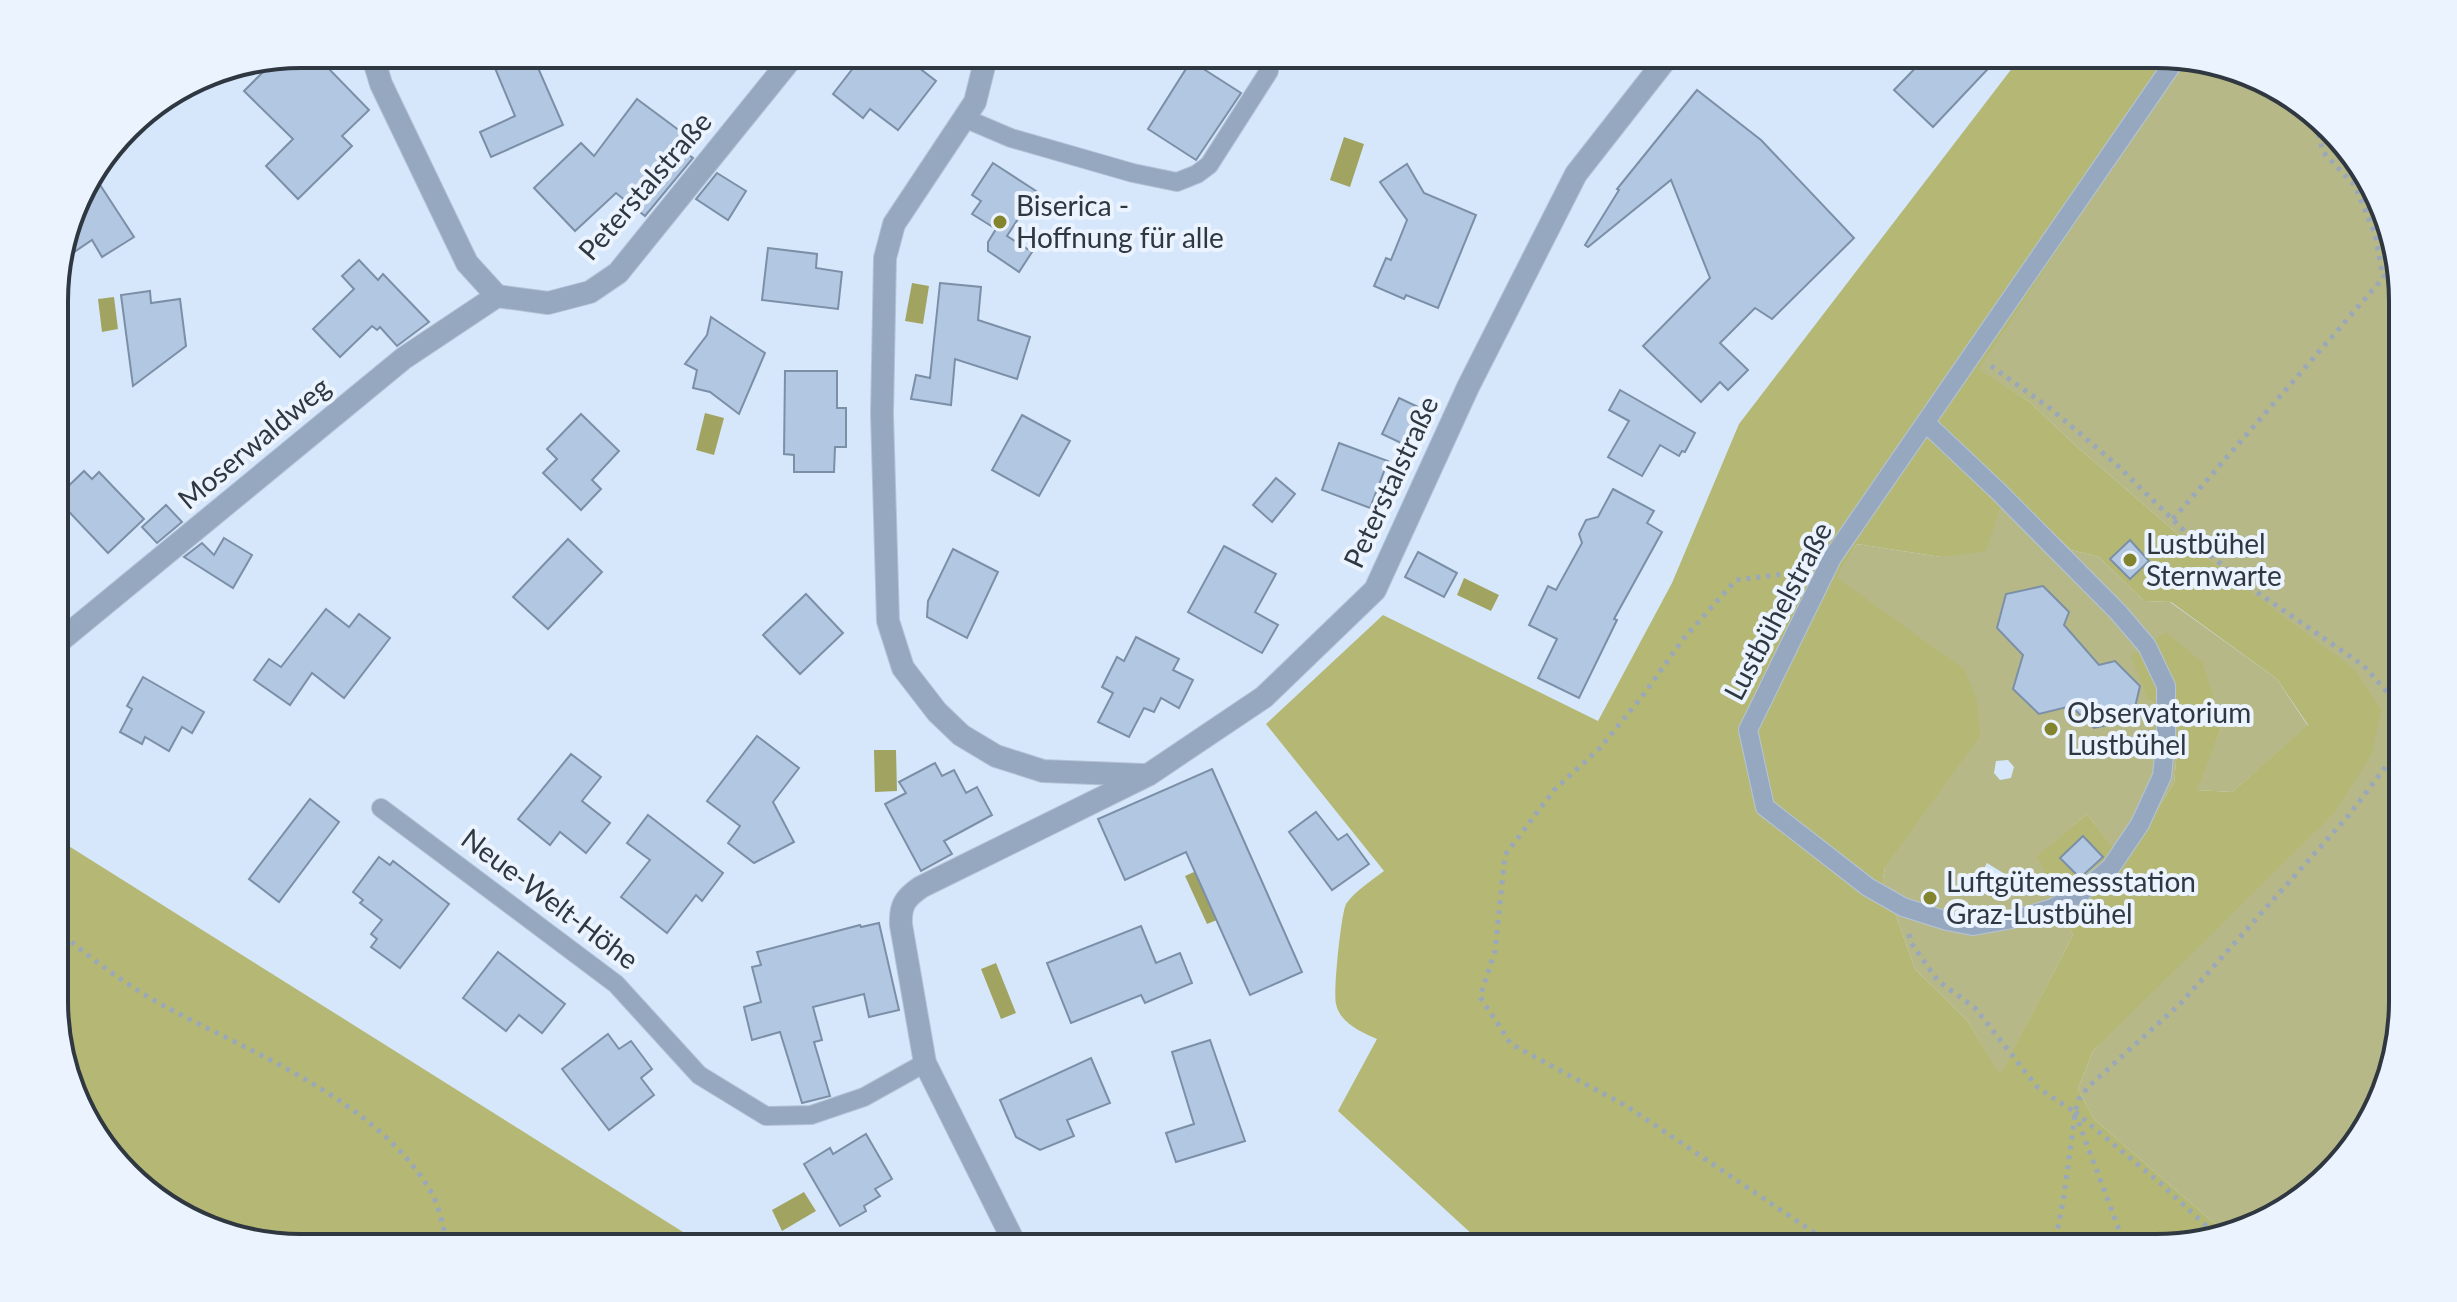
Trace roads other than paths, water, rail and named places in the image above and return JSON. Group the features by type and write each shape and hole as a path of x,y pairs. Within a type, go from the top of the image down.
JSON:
{"street":[{"path":"376,68 381,84 467,263 497,296"},
{"name":"Peterstalstraße","path":"497,296 548,303 590,292 618,273 784,68"},
{"path":"984,68 975,102 894,224 885,258 882,414 888,621 903,668 937,712 961,735 996,756 1043,771 1148,775"},
{"name":"Peterstalstraße","path":"1148,775 1264,697 1375,590 1468,387 1576,174 1659,68"},
{"name":"Moserwaldweg","path":"68,634 404,358 497,296"},
{"path":"1010,1234 925,1063 900,907 907,897 921,887 1148,775"}],"lane":[{"name":"Lustbühelstraße","path":"1926,423 2043,536 2147,646 2166,686 2162,776 2140,824 2111,867 2081,893 2039,913 1973,926 1903,907 1868,887 1765,807 1748,730 1826,571 1926,423 2170,68"},
{"path":"964,118 1011,138 1133,173 1177,182 1209,165 1269,71"},
{"name":"Neue-Welt-Höhe","path":"381,808 616,984 699,1075 766,1116 811,1115 864,1097 925,1063"}],"place":[{"name":"Biserica - Hoffnung für alle","path":"1000,222"},
{"name":"Lustbühel Sternwarte","path":"2130,560"},
{"name":"Observatorium Lustbühel","path":"2051,729"},
{"name":"Luftgütemessstation Graz-Lustbühel","path":"1930,898"}]}
